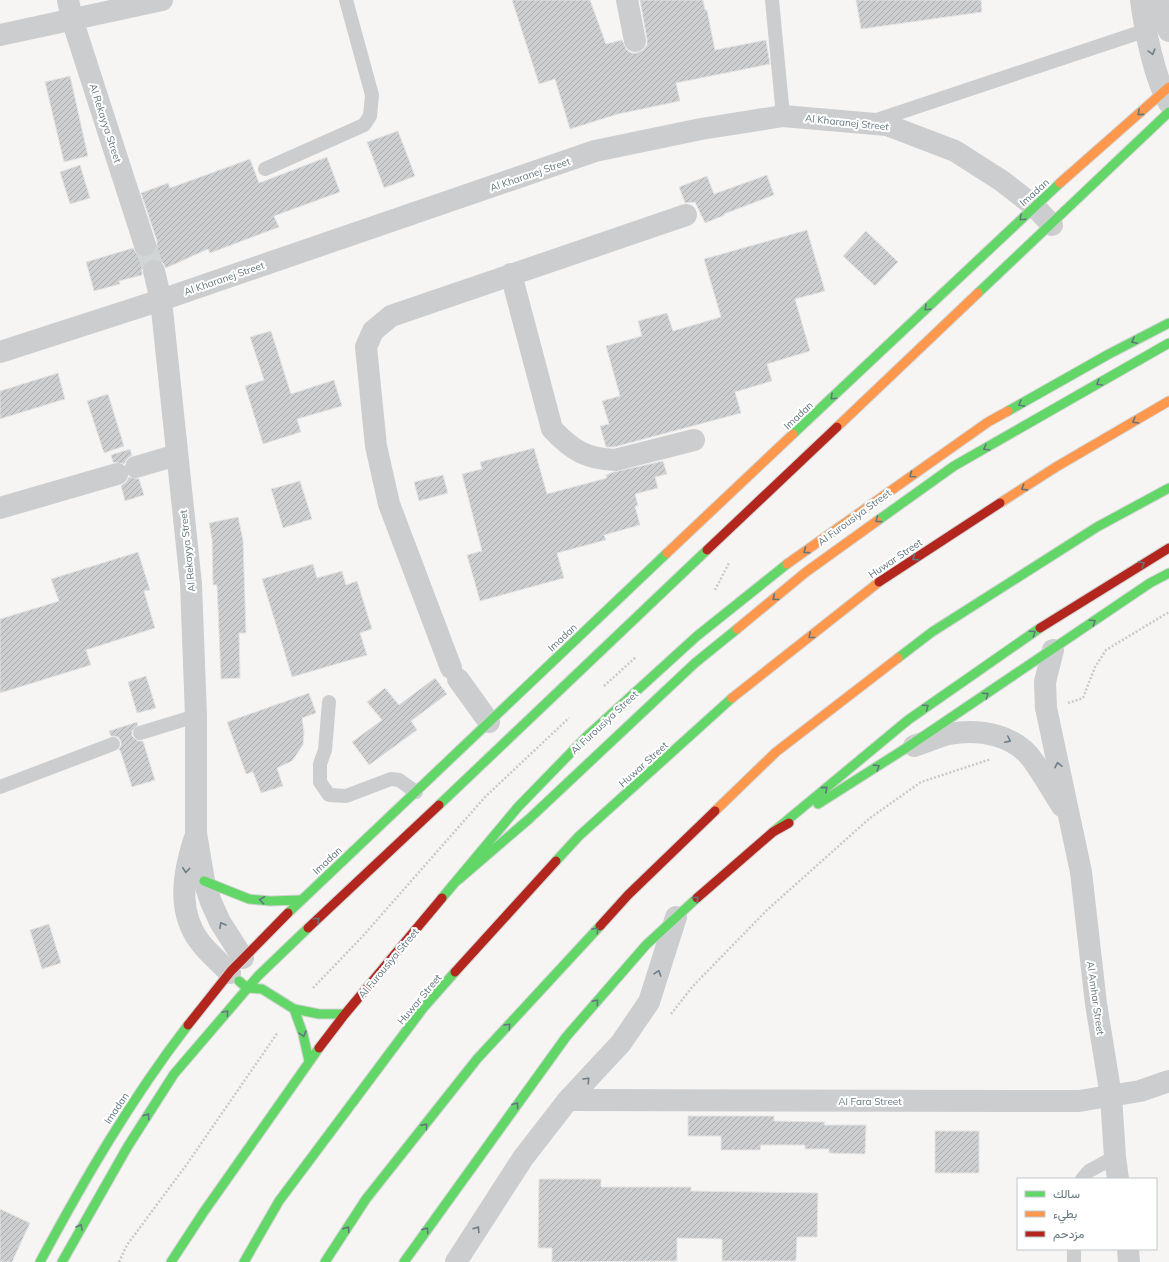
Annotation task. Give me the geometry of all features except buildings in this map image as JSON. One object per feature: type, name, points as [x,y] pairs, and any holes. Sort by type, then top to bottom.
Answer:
[{"type":"main road","name":"Imadan","points":[[40,1262],[111,1134],[160,1062],[246,968],[301,900],[1034,206],[1168,99]]},
{"type":"main road","name":"Imadan","points":[[246,968],[1052,225],[1168,99]]},
{"type":"main road","name":"Al Furousiya Street","points":[[171,1262],[202,1213],[308,1061],[345,1014],[518,807],[588,736],[697,636],[776,573],[988,422],[1109,354],[1169,323]]},
{"type":"main road","points":[[458,880],[529,818],[695,664],[806,572],[954,466],[1169,343]]},
{"type":"main road","name":"Huwar Street","points":[[244,1262],[280,1202],[424,1007],[579,836],[734,697],[887,575],[1056,467],[1169,401]]},
{"type":"main road","points":[[325,1262],[366,1199],[478,1059],[628,895],[776,752],[932,632],[1097,527],[1169,488]]},
{"type":"main road","points":[[404,1262],[566,1037],[646,945],[676,917],[773,832],[908,720],[1039,629],[1169,548]]},
{"type":"main road","points":[[773,832],[903,750],[1150,583],[1169,573]]},
{"type":"main road","points":[[204,881],[249,899],[270,901],[301,900]]},
{"type":"main road","name":"Imadan","points":[[62,1262],[128,1146],[174,1074],[247,988],[246,968]]},
{"type":"main road","name":"Al Rekayya Street","points":[[246,968],[247,988]]},
{"type":"main road","name":"Al Rekayya Street","points":[[246,968],[262,989]]},
{"type":"main road","points":[[247,988],[262,989],[294,1009],[319,1014],[345,1014]]},
{"type":"main road","points":[[294,1009],[303,1034],[308,1061]]},
{"type":"street","points":[[0,35],[70,10],[162,0]]},
{"type":"street","points":[[627,0],[635,41]]},
{"type":"street","points":[[1141,0],[1146,30],[1168,99]]},
{"type":"street","points":[[1157,0],[1169,31]]},
{"type":"street","name":"Al Rekayya Street","points":[[70,10],[145,245]]},
{"type":"street","name":"Al Kharanej Street","points":[[0,352],[161,300],[595,151],[701,129],[783,116],[887,125],[955,150],[1002,181],[1034,206],[1052,225]]},
{"type":"street","points":[[489,722],[454,674],[390,504],[376,446],[366,347],[373,331],[391,316],[686,215]]},
{"type":"street","name":"Al Rekayya Street","points":[[154,271],[161,300],[191,584],[196,716],[196,833],[204,881],[220,922],[246,968]]},
{"type":"street","points":[[511,274],[552,429],[563,441],[574,450],[605,459],[616,460],[694,440]]},
{"type":"street","points":[[0,508],[177,455]]},
{"type":"street","name":"Al Amhar Street","points":[[1053,650],[1045,682],[1046,708],[1081,872],[1096,1004],[1111,1096],[1118,1178]]},
{"type":"street","name":"Al Amhar Street","points":[[903,750],[948,734],[982,733],[1006,738],[1020,747],[1034,761],[1070,817]]},
{"type":"street","name":"Al Rekayya Street","points":[[196,833],[187,863],[184,888],[185,906],[193,931],[213,956],[246,968]]},
{"type":"street","points":[[456,1262],[523,1158],[568,1100],[621,1043],[649,1002],[676,917]]},
{"type":"street","name":"Al Fara Street","points":[[568,1100],[1079,1102],[1140,1091],[1169,1081]]},
{"type":"street","points":[[1128,1250],[1130,1262]]},
{"type":"lane","points":[[266,169],[364,125],[370,116],[372,95],[346,0]]},
{"type":"lane","points":[[772,0],[783,116]]},
{"type":"lane","points":[[869,123],[1146,30]]},
{"type":"lane","points":[[329,702],[326,750],[320,764],[320,782],[329,795],[346,796],[391,779],[399,780],[416,792]]},
{"type":"lane","points":[[140,733],[196,716]]},
{"type":"lane","points":[[0,787],[114,744]]},
{"type":"lane","points":[[1083,1178],[1090,1171],[1115,1157]]},
{"type":"lane","points":[[1074,1250],[1074,1262]]},
{"type":"path","points":[[1046,708],[1083,698],[1095,667],[1106,650],[1169,612]]},
{"type":"path","points":[[669,1016],[694,986],[767,910],[870,818],[921,782],[992,759],[1006,738]]},
{"type":"tunnel","points":[[145,245],[154,271]]},
{"type":"traffic: fast","points":[[978,293],[1169,112]]},
{"type":"traffic: fast","points":[[793,434],[1060,183]]},
{"type":"traffic: fast","points":[[1008,411],[1109,354],[1169,323]]},
{"type":"traffic: fast","points":[[877,521],[954,466],[1169,343]]},
{"type":"traffic: fast","points":[[898,658],[932,632],[1097,527],[1169,488]]},
{"type":"traffic: fast","points":[[439,805],[707,550]]},
{"type":"traffic: fast","points":[[288,913],[667,553]]},
{"type":"traffic: fast","points":[[442,898],[518,807],[587,736],[697,636],[787,564]]},
{"type":"traffic: fast","points":[[818,804],[903,750],[1150,583],[1169,573]]},
{"type":"traffic: fast","points":[[773,832],[908,720],[1040,628]]},
{"type":"traffic: fast","points":[[458,880],[529,819],[695,663],[737,629]]},
{"type":"traffic: fast","points":[[556,861],[579,836],[732,698]]},
{"type":"traffic: fast","points":[[204,881],[249,899],[270,901],[301,900]]},
{"type":"traffic: fast","points":[[404,1262],[566,1037],[646,945],[697,898]]},
{"type":"traffic: fast","points":[[325,1262],[366,1199],[477,1059],[600,926]]},
{"type":"traffic: fast","points":[[62,1262],[128,1146],[174,1074],[258,976],[308,928]]},
{"type":"traffic: fast","points":[[244,1262],[279,1201],[424,1007],[455,972]]},
{"type":"traffic: fast","points":[[239,981],[247,988],[262,989],[294,1009],[319,1014],[345,1014]]},
{"type":"traffic: fast","points":[[294,1009],[303,1034],[309,1061]]},
{"type":"traffic: fast","points":[[40,1262],[109,1140],[147,1082],[188,1025]]},
{"type":"traffic: fast","points":[[171,1262],[203,1213],[319,1048]]},
{"type":"traffic: slow","points":[[1060,183],[1169,87]]},
{"type":"traffic: slow","points":[[837,427],[978,293]]},
{"type":"traffic: slow","points":[[1000,503],[1056,467],[1169,401]]},
{"type":"traffic: slow","points":[[787,564],[988,422],[1008,411]]},
{"type":"traffic: slow","points":[[667,553],[793,434]]},
{"type":"traffic: slow","points":[[737,629],[806,572],[877,521]]},
{"type":"traffic: slow","points":[[732,698],[879,582]]},
{"type":"traffic: slow","points":[[715,811],[776,752],[898,658]]},
{"type":"traffic: jam","points":[[707,550],[837,427]]},
{"type":"traffic: jam","points":[[879,582],[1000,503]]},
{"type":"traffic: jam","points":[[1040,628],[1169,548]]},
{"type":"traffic: jam","points":[[308,928],[439,805]]},
{"type":"traffic: jam","points":[[600,926],[628,895],[715,811]]},
{"type":"traffic: jam","points":[[697,898],[773,832],[789,823]]},
{"type":"traffic: jam","points":[[455,972],[556,861]]},
{"type":"traffic: jam","points":[[319,1048],[345,1014],[442,898]]},
{"type":"traffic: jam","points":[[188,1025],[231,971],[288,913]]}]
